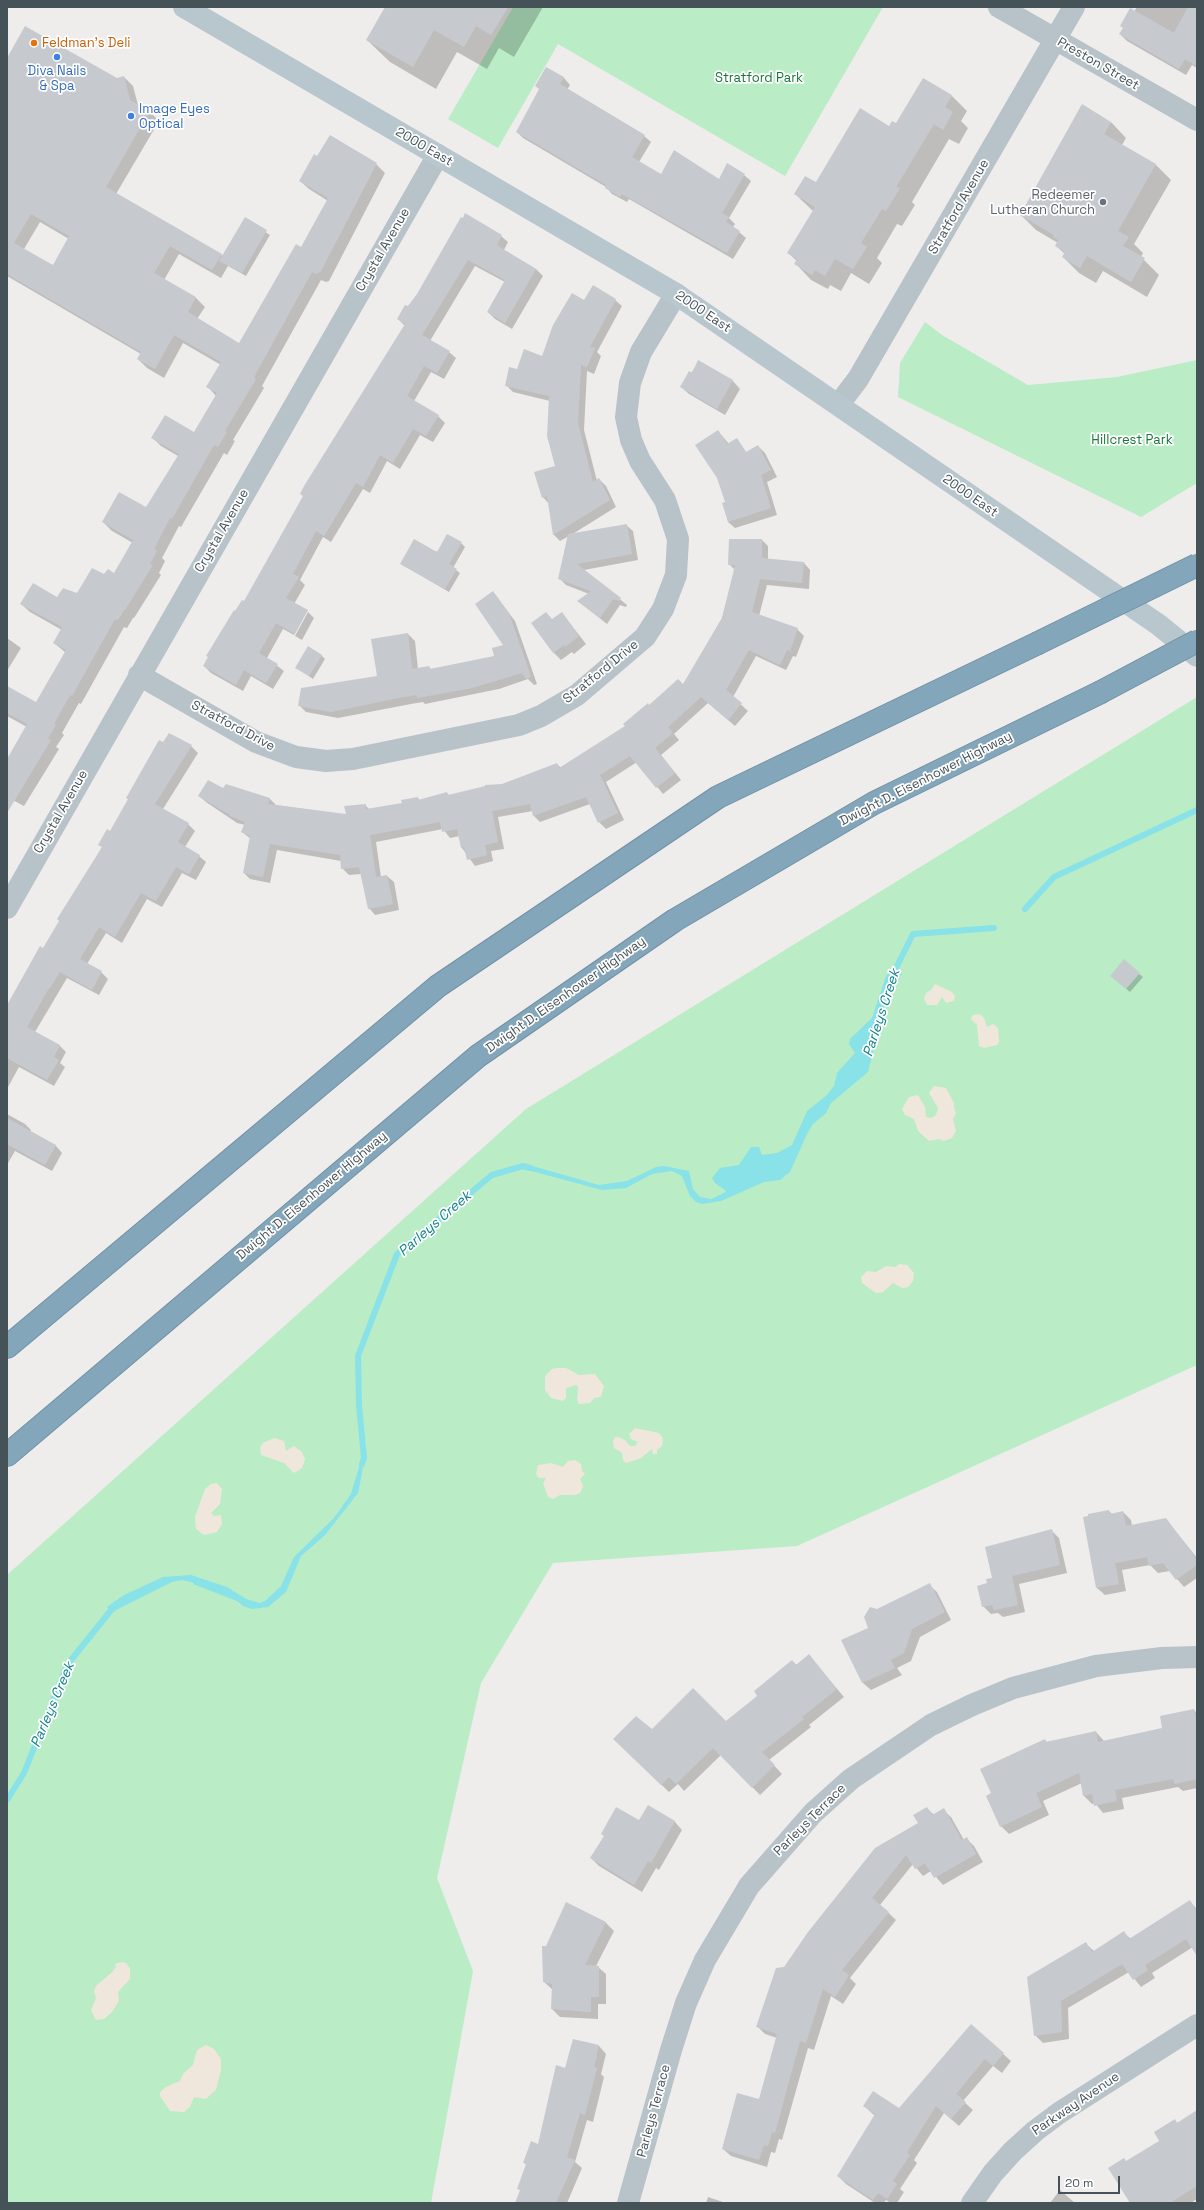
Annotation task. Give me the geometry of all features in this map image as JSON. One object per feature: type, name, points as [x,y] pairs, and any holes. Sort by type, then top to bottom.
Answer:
[{"type":"highway","points":[[7,1347],[438,986],[718,796],[1036,644],[1197,565]]},
{"type":"highway","name":"Dwight D. Eisenhower Highway","points":[[7,1455],[478,1056],[675,920],[881,800],[1099,693],[1197,641]]},
{"type":"street","name":"2000 East","points":[[184,7],[676,294],[839,404],[1062,560],[1159,625],[1197,656]]},
{"type":"street","name":"Preston Street","points":[[999,7],[1197,120]]},
{"type":"street","name":"Stratford Avenue","points":[[839,404],[858,379],[1074,7]]},
{"type":"street","name":"Crystal Avenue","points":[[7,908],[438,155]]},
{"type":"street","name":"Stratford Drive","points":[[140,675],[256,742],[296,757],[326,761],[353,759],[519,725],[541,716],[576,695],[645,637],[663,609],[676,575],[678,539],[665,500],[640,461],[631,440],[626,417],[630,383],[641,352],[676,294]]},
{"type":"street","name":"Parleys Terrace","points":[[628,2203],[671,2050],[686,2003],[705,1960],[748,1886],[813,1813],[850,1779],[931,1725],[972,1705],[1013,1688],[1096,1666],[1162,1658],[1197,1657]]},
{"type":"street","name":"Parkway Avenue","points":[[972,2203],[998,2168],[1035,2131],[1059,2113],[1197,2025]]},
{"type":"green space","name":"Stratford Park","points":[[513,7],[883,7],[785,176],[558,44],[498,148],[448,119]]},
{"type":"green space","name":"Hillcrest Park","points":[[925,322],[942,335],[1028,385],[1117,377],[1197,360],[1197,483],[1141,517],[898,397],[900,363]]},
{"type":"green space","points":[[1197,697],[1197,1365],[797,1546],[553,1563],[481,1683],[437,1878],[473,1971],[431,2203],[7,2203],[7,1575],[526,1109]]},
{"type":"sand","points":[[935,984],[952,992],[955,996],[954,1001],[946,1003],[942,997],[937,1005],[927,1005],[924,999],[926,993],[931,990]]},
{"type":"sand","points":[[980,1014],[984,1018],[987,1027],[993,1024],[998,1028],[999,1042],[997,1045],[984,1048],[979,1046],[977,1025],[971,1019],[973,1015]]},
{"type":"sand","points":[[934,1086],[946,1088],[954,1103],[956,1113],[953,1119],[956,1131],[952,1138],[944,1141],[939,1139],[929,1141],[918,1131],[914,1119],[905,1115],[902,1109],[909,1097],[918,1095],[925,1107],[926,1117],[931,1118],[936,1115],[938,1108],[929,1093]]},
{"type":"sand","points":[[899,1264],[907,1265],[914,1273],[913,1281],[908,1287],[902,1288],[893,1283],[883,1292],[876,1293],[862,1283],[861,1277],[867,1271],[876,1272],[886,1266],[895,1267]]},
{"type":"sand","points":[[566,1368],[579,1375],[595,1374],[604,1386],[601,1397],[594,1398],[590,1403],[579,1404],[577,1400],[578,1387],[576,1385],[566,1388],[566,1398],[563,1401],[551,1398],[545,1390],[545,1376],[552,1369]]},
{"type":"sand","points":[[635,1428],[659,1433],[663,1438],[662,1446],[657,1450],[657,1454],[653,1454],[652,1449],[641,1458],[626,1463],[623,1460],[622,1453],[614,1448],[613,1441],[615,1437],[618,1437],[625,1440],[630,1446],[635,1446],[638,1442],[631,1439],[629,1434]]},
{"type":"sand","points":[[274,1438],[284,1441],[286,1451],[294,1446],[302,1452],[305,1459],[302,1468],[294,1473],[284,1463],[261,1455],[260,1448],[263,1443]]},
{"type":"sand","points":[[575,1460],[581,1464],[582,1471],[585,1474],[580,1479],[583,1486],[580,1493],[575,1495],[560,1495],[553,1499],[548,1497],[543,1483],[546,1478],[539,1478],[536,1474],[538,1465],[551,1463],[563,1467],[568,1461]]},
{"type":"sand","points":[[217,1483],[222,1489],[220,1504],[211,1513],[214,1516],[221,1515],[222,1524],[217,1532],[204,1535],[196,1529],[195,1517],[205,1489],[211,1484]]},
{"type":"sand","points":[[122,1962],[126,1963],[130,1968],[130,1979],[118,1992],[119,2001],[112,2012],[104,2019],[96,2020],[91,2010],[96,1998],[94,1991],[96,1986],[112,1972],[116,1967],[115,1964]]},
{"type":"sand","points":[[206,2045],[214,2049],[221,2059],[221,2070],[216,2090],[206,2099],[194,2097],[190,2107],[184,2112],[170,2111],[160,2096],[160,2092],[166,2087],[180,2081],[183,2074],[193,2065],[197,2050]]},
{"type":"water","points":[[893,969],[898,970],[902,974],[887,995],[868,1072],[831,1103],[826,1113],[813,1124],[790,1172],[780,1180],[764,1182],[721,1201],[702,1204],[696,1202],[690,1196],[682,1176],[672,1171],[652,1174],[626,1188],[602,1190],[524,1169],[522,1163],[599,1185],[627,1181],[656,1167],[664,1166],[689,1171],[693,1189],[700,1197],[711,1199],[724,1193],[726,1191],[715,1183],[712,1178],[720,1168],[739,1165],[751,1147],[759,1147],[762,1155],[777,1153],[792,1145],[807,1111],[827,1095],[834,1086],[837,1073],[855,1053],[849,1044],[850,1039],[872,1018],[886,976]]},
{"type":"water","points":[[362,1457],[364,1458],[358,1493],[325,1535],[301,1556],[286,1592],[268,1607],[252,1609],[243,1606],[225,1590],[182,1580],[172,1582],[112,1612],[107,1607],[124,1595],[163,1577],[191,1575],[227,1587],[246,1599],[260,1603],[265,1601],[281,1586],[294,1557],[334,1518],[351,1494]]},
{"type":"building","points":[[385,7],[508,7],[491,35],[476,26],[464,47],[434,30],[413,67],[366,40]]},
{"type":"building","points":[[1188,7],[1197,7],[1197,66],[1185,59],[1179,69],[1119,34],[1123,28],[1120,26],[1130,8],[1174,33]]},
{"type":"building","points":[[25,26],[117,78],[124,76],[130,100],[150,111],[106,187],[222,254],[212,270],[170,246],[154,273],[196,297],[188,312],[239,343],[296,244],[301,247],[328,198],[299,181],[314,154],[317,156],[330,135],[377,163],[320,273],[318,272],[317,274],[312,272],[254,377],[256,379],[225,431],[227,432],[218,447],[214,445],[172,519],[170,518],[154,549],[157,551],[150,564],[153,565],[118,620],[115,619],[72,696],[70,695],[54,724],[56,725],[48,738],[51,740],[7,813],[7,759],[27,724],[7,713],[7,686],[36,702],[66,650],[53,643],[62,627],[20,604],[33,583],[57,597],[63,588],[77,593],[92,568],[104,574],[108,569],[114,573],[133,540],[102,522],[119,492],[146,507],[179,454],[151,438],[165,415],[194,432],[217,393],[206,387],[221,362],[174,335],[155,369],[137,359],[141,352],[7,274],[7,58]],"holes":[[[31,214],[69,236],[53,265],[14,243]]]},
{"type":"building","points":[[546,67],[564,77],[560,84],[645,135],[632,157],[661,174],[674,150],[719,179],[727,163],[745,174],[722,213],[729,217],[726,222],[740,231],[727,253],[622,194],[620,197],[605,188],[606,185],[516,132],[539,89],[535,86]]},
{"type":"building","points":[[923,78],[952,95],[945,107],[953,112],[943,130],[934,124],[896,187],[900,188],[886,211],[882,209],[861,243],[867,247],[853,269],[835,259],[825,276],[815,270],[812,275],[794,264],[797,259],[787,253],[815,207],[794,194],[805,176],[816,182],[860,108],[889,126],[892,121],[896,123]]},
{"type":"building","points":[[1082,104],[1111,122],[1104,134],[1156,164],[1118,231],[1129,237],[1123,246],[1145,258],[1131,282],[1087,256],[1080,268],[1062,257],[1065,252],[1055,246],[1058,240],[1053,237],[1054,235],[1020,215]]},
{"type":"building","points":[[465,213],[502,235],[497,245],[498,246],[536,269],[505,323],[487,312],[505,280],[468,260],[422,335],[450,351],[437,373],[424,366],[407,396],[439,415],[426,436],[413,429],[393,463],[380,455],[363,487],[356,483],[324,536],[316,531],[293,574],[299,577],[286,598],[308,610],[295,634],[276,623],[259,653],[278,664],[266,683],[244,670],[236,685],[203,666],[208,657],[206,656],[234,610],[235,611],[242,600],[244,601],[303,496],[300,494],[304,486],[405,324],[397,319],[405,305],[408,306],[417,294],[461,217],[463,218]]},
{"type":"building","points":[[245,217],[267,230],[242,273],[219,261]]},
{"type":"building","points":[[593,285],[616,299],[590,347],[595,348],[587,367],[581,365],[578,423],[593,482],[599,478],[610,500],[553,535],[547,496],[542,498],[534,472],[555,466],[547,436],[549,396],[505,386],[509,367],[517,369],[524,349],[542,356],[553,325],[572,293],[584,300]]},
{"type":"building","points":[[698,360],[733,380],[717,409],[680,387],[689,371],[692,373]]},
{"type":"building","points":[[718,430],[727,444],[737,438],[746,452],[758,445],[771,470],[761,475],[771,508],[728,522],[722,503],[725,502],[717,478],[695,445]]},
{"type":"building","points":[[627,524],[632,554],[577,564],[621,598],[619,601],[613,599],[600,618],[577,601],[591,591],[558,579],[568,534]]},
{"type":"building","points":[[447,534],[462,542],[449,564],[457,569],[445,589],[400,564],[414,539],[437,552]]},
{"type":"building","points":[[729,539],[762,539],[762,558],[804,562],[802,583],[760,579],[752,612],[798,628],[790,651],[787,650],[780,665],[749,650],[726,690],[742,703],[728,720],[701,697],[668,727],[673,733],[655,748],[675,773],[656,788],[630,756],[600,775],[618,813],[598,823],[586,797],[533,816],[530,804],[492,811],[498,842],[485,845],[487,855],[467,860],[464,847],[461,848],[457,829],[442,832],[440,822],[370,835],[376,877],[387,875],[393,904],[368,909],[359,867],[341,869],[340,855],[270,844],[263,877],[243,873],[250,836],[241,832],[245,822],[230,816],[198,796],[208,780],[223,788],[226,784],[270,798],[268,804],[346,814],[344,806],[366,804],[366,809],[402,803],[401,800],[418,797],[418,800],[447,792],[448,795],[485,785],[502,784],[557,763],[559,768],[625,726],[623,724],[648,703],[649,705],[678,679],[683,684],[722,618],[735,565],[728,565]]},
{"type":"building","points":[[493,591],[509,613],[531,677],[526,679],[522,673],[472,688],[417,698],[417,695],[403,697],[331,712],[298,706],[301,688],[377,676],[371,639],[408,633],[412,669],[429,666],[430,669],[494,656],[492,648],[503,645],[475,604]]},
{"type":"building","points":[[546,612],[552,619],[562,612],[579,636],[565,647],[564,645],[553,653],[531,623]]},
{"type":"building","points":[[308,646],[322,655],[309,676],[295,668]]},
{"type":"building","points":[[169,733],[192,745],[155,804],[189,823],[178,842],[200,855],[189,874],[176,867],[156,901],[141,893],[115,937],[99,927],[80,959],[102,971],[92,990],[60,972],[49,988],[27,1027],[60,1045],[54,1057],[59,1060],[47,1080],[7,1058],[7,1005],[40,946],[43,948],[59,921],[57,919],[102,847],[98,845],[107,829],[110,831],[128,799],[126,798],[159,740],[163,742]]},
{"type":"building","points":[[1124,959],[1140,973],[1126,989],[1110,976]]},
{"type":"building","points":[[7,1118],[56,1145],[45,1165],[7,1144]]},
{"type":"building","points":[[1109,1510],[1110,1514],[1123,1511],[1126,1526],[1166,1518],[1197,1560],[1197,1565],[1176,1580],[1163,1563],[1149,1566],[1147,1557],[1115,1563],[1119,1584],[1096,1588],[1083,1517],[1088,1516],[1088,1514]]},
{"type":"building","points":[[1052,1529],[1060,1565],[1012,1576],[1018,1605],[994,1610],[992,1605],[982,1607],[977,1586],[987,1583],[986,1579],[992,1578],[985,1547]]},
{"type":"building","points":[[930,1583],[945,1612],[912,1629],[904,1653],[891,1660],[895,1668],[862,1683],[841,1640],[868,1628],[864,1617],[870,1607],[877,1609]]},
{"type":"building","points":[[809,1654],[837,1689],[802,1717],[804,1719],[762,1752],[775,1765],[752,1788],[713,1748],[676,1784],[669,1777],[661,1785],[613,1739],[636,1716],[652,1729],[693,1688],[726,1721],[757,1696],[754,1691],[792,1660],[796,1665]]},
{"type":"building","points":[[1194,1709],[1197,1722],[1197,1779],[1175,1784],[1173,1779],[1115,1790],[1117,1801],[1094,1806],[1092,1794],[1083,1796],[1079,1773],[1036,1793],[1042,1807],[1000,1827],[986,1796],[991,1793],[980,1769],[1045,1739],[1046,1742],[1096,1731],[1098,1742],[1162,1728],[1160,1716]]},
{"type":"building","points":[[648,1805],[675,1821],[651,1863],[648,1861],[634,1885],[590,1858],[604,1836],[601,1834],[616,1807],[639,1820]]},
{"type":"building","points":[[927,1807],[932,1815],[944,1808],[962,1840],[967,1837],[976,1854],[934,1878],[925,1863],[915,1869],[906,1855],[872,1898],[889,1912],[842,1970],[849,1975],[835,1997],[823,1989],[806,2043],[800,2041],[775,2133],[772,2132],[768,2146],[764,2145],[759,2160],[722,2149],[737,2093],[759,2099],[777,2034],[756,2027],[776,1968],[784,1967],[808,1932],[875,1848],[918,1823],[913,1815]]},
{"type":"building","points":[[1190,1900],[1197,1911],[1197,1956],[1186,1939],[1145,1965],[1148,1970],[1133,1980],[1122,1964],[1061,2001],[1062,2032],[1034,2036],[1027,1977],[1086,1942],[1092,1952],[1124,1931],[1129,1939]]},
{"type":"building","points":[[566,1902],[606,1922],[585,1965],[599,1966],[599,1997],[591,1997],[591,2012],[551,2009],[552,1984],[543,1982],[542,1946],[546,1946]]},
{"type":"building","points":[[971,2024],[1004,2053],[993,2066],[985,2059],[956,2094],[966,2102],[951,2119],[936,2106],[907,2152],[910,2155],[893,2181],[897,2184],[887,2199],[878,2193],[873,2200],[837,2176],[875,2114],[863,2106],[873,2091],[899,2108]]},
{"type":"building","points":[[573,2039],[599,2045],[594,2067],[597,2068],[585,2115],[580,2113],[567,2157],[575,2160],[556,2203],[515,2203],[520,2190],[517,2189],[526,2164],[523,2163],[531,2141],[538,2144],[556,2065],[565,2068]]},
{"type":"building","points":[[1197,2110],[1197,2186],[1170,2203],[1130,2203],[1108,2168],[1124,2158],[1126,2161],[1159,2141],[1154,2132],[1175,2119],[1177,2123]]},
{"type":"waterway","name":"Parleys Creek","points":[[1025,909],[1054,877],[1197,810]]},
{"type":"waterway","name":"Parleys Creek","points":[[892,976],[913,934],[994,928]]},
{"type":"waterway","name":"Parleys Creek","points":[[362,1464],[364,1458],[359,1405],[358,1356],[397,1254],[492,1175],[523,1166],[530,1168]]},
{"type":"waterway","name":"Parleys Creek","points":[[196,1582],[240,1599]]},
{"type":"waterway","name":"Parleys Creek","points":[[7,1800],[24,1773],[67,1665],[116,1604]]},
{"type":"place","name":"Feldman's Deli","points":[[34,43]]},
{"type":"place","name":"Diva Nails & Spa","points":[[57,57]]},
{"type":"place","name":"Image Eyes Optical","points":[[131,116]]},
{"type":"place","name":"Redeemer Lutheran Church","points":[[1103,202]]}]
